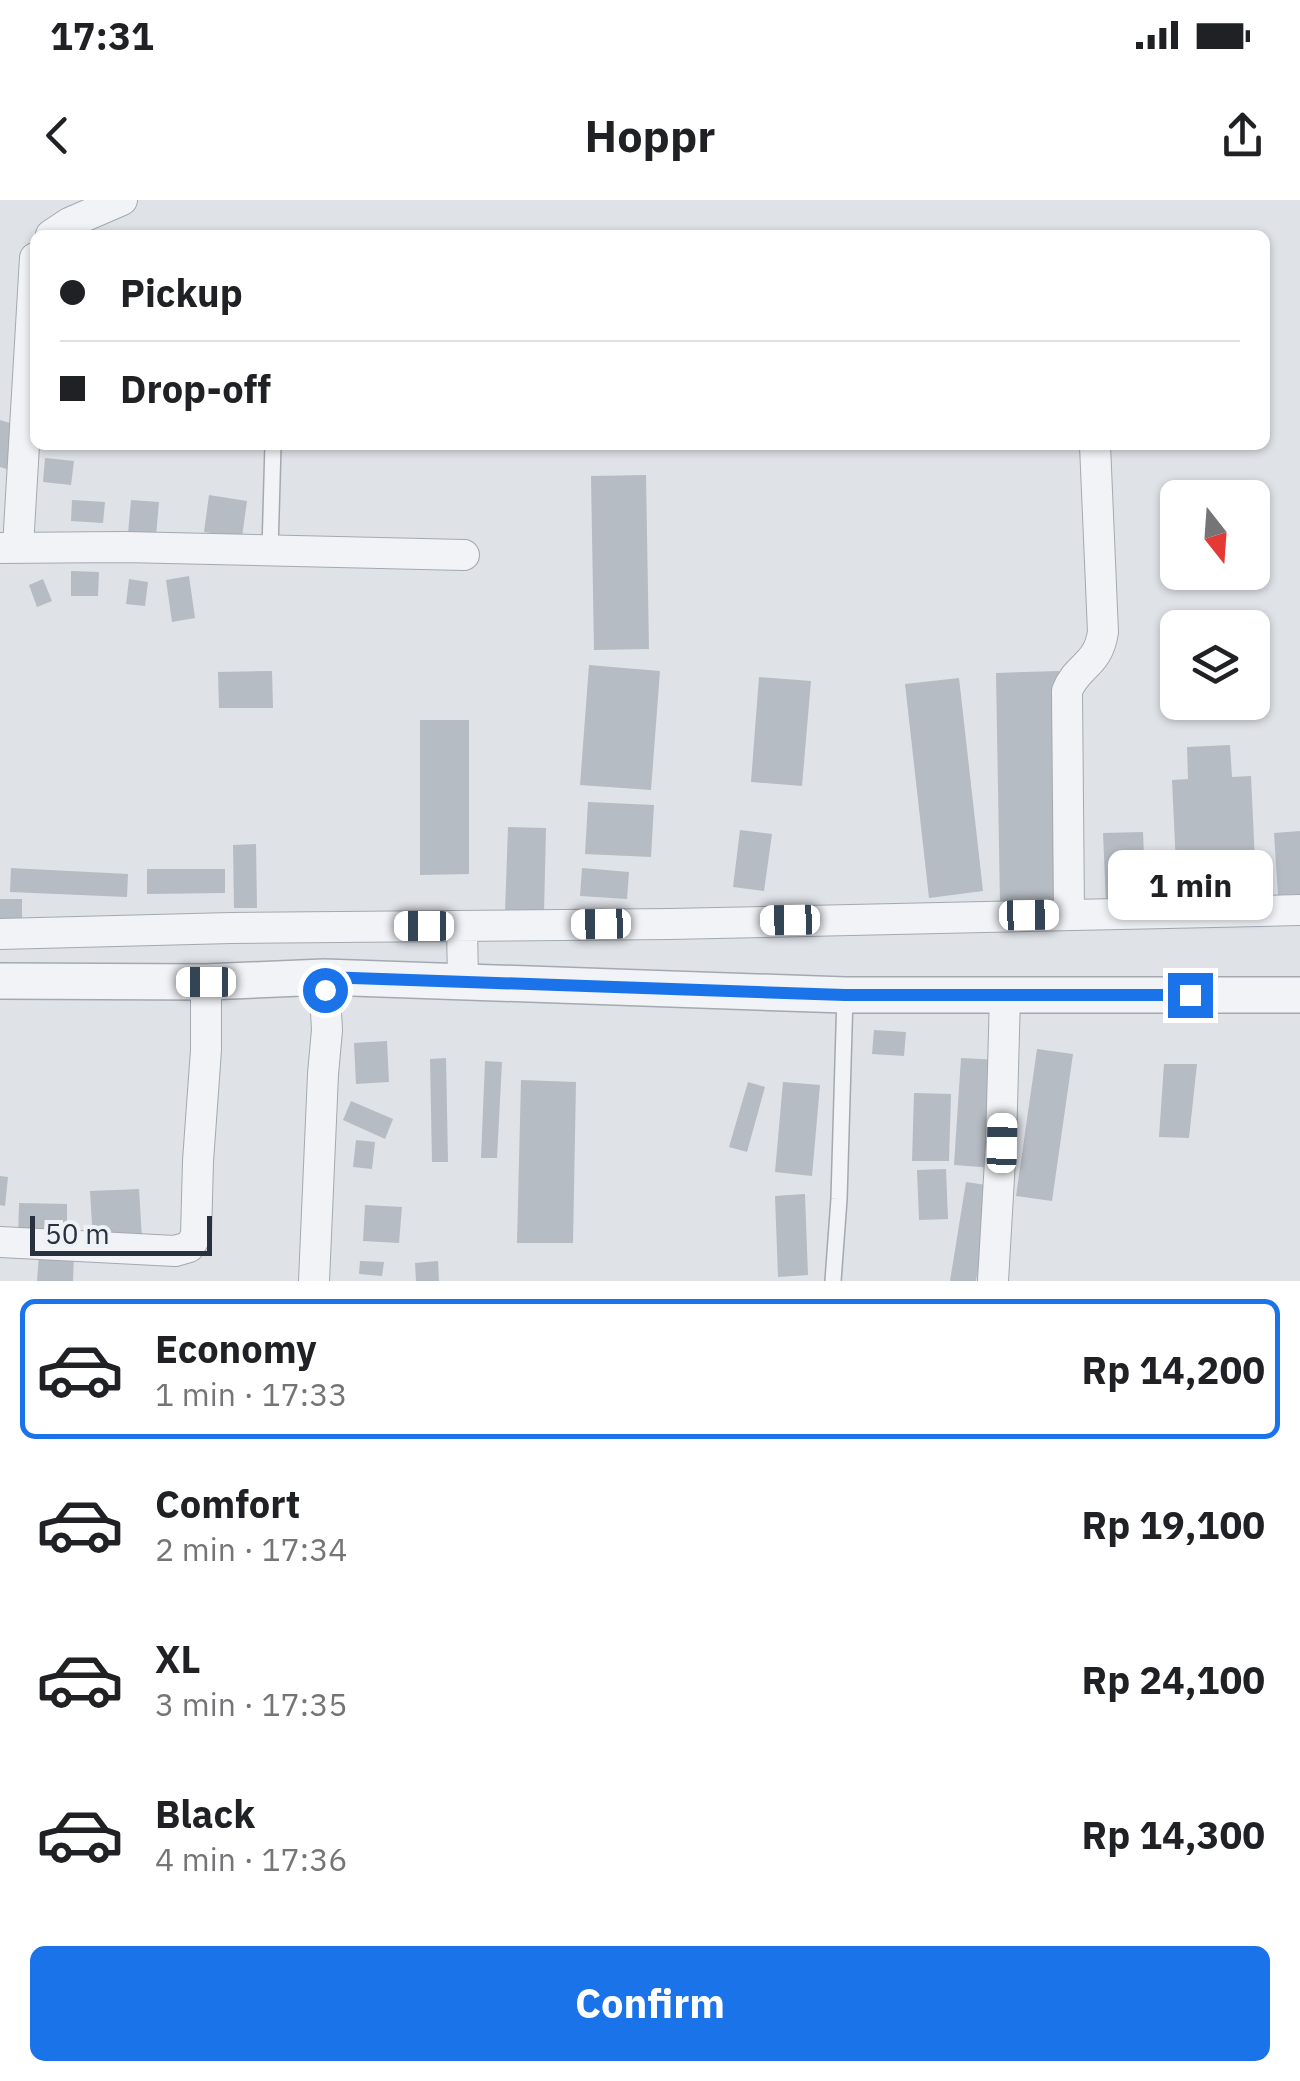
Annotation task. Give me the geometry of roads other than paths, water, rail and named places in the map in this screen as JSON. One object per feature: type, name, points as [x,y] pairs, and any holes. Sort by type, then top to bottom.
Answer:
[{"type":"street","points":[[58,230],[122,200]]},
{"type":"street","points":[[30,346],[9,548],[464,554]]},
{"type":"street","points":[[1069,914],[1067,691],[1100,648],[1102,632],[1095,450]]},
{"type":"street","points":[[0,934],[1300,910]]},
{"type":"street","points":[[462,926],[463,982]]},
{"type":"street","points":[[151,930],[152,982]]},
{"type":"street","points":[[0,981],[152,982],[206,990],[324,983],[463,982],[845,995],[1300,995]]},
{"type":"street","points":[[314,1281],[328,1030],[324,983]]},
{"type":"street","points":[[0,1242],[176,1251],[188,1247],[196,1236],[206,990]]},
{"type":"street","points":[[993,1281],[1002,1143],[1005,995]]},
{"type":"lane","points":[[270,550],[273,450]]},
{"type":"lane","points":[[833,1281],[845,995]]}]
